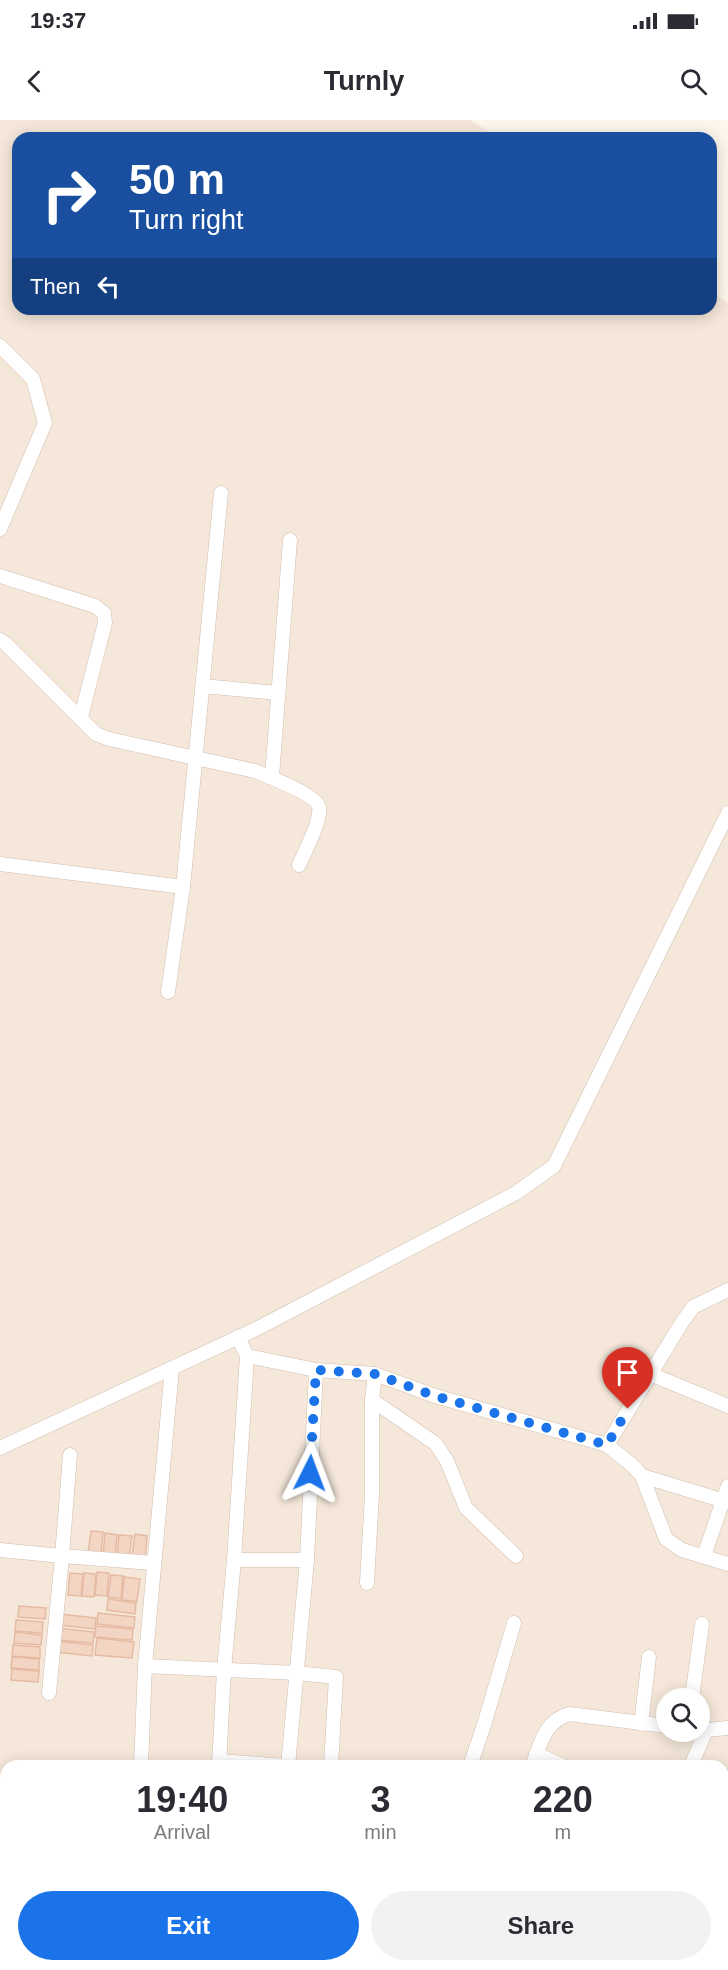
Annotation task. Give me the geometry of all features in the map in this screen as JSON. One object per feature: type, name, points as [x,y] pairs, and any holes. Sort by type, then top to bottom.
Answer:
[{"type":"street","points":[[0,346],[33,379],[45,423],[0,529]]},
{"type":"street","points":[[168,992],[183,887],[221,493]]},
{"type":"street","points":[[272,777],[290,540]]},
{"type":"street","points":[[0,576],[95,606],[104,613],[105,623],[81,717]]},
{"type":"street","points":[[0,640],[96,734],[109,739],[255,771],[272,777],[314,799],[320,807],[319,817],[299,865]]},
{"type":"street","points":[[202,686],[277,693]]},
{"type":"street","points":[[0,1448],[238,1337],[516,1193],[554,1166],[728,813]]},
{"type":"street","points":[[0,864],[183,887]]},
{"type":"street","points":[[607,1445],[693,1307],[728,1290]]},
{"type":"street","points":[[219,1760],[247,1356],[238,1337]]},
{"type":"street","points":[[247,1356],[316,1370],[375,1374],[435,1396],[607,1445],[642,1476],[666,1539],[682,1551],[728,1564]]},
{"type":"street","points":[[141,1760],[145,1666],[153,1563],[172,1368]]},
{"type":"street","points":[[288,1760],[307,1560],[316,1370]]},
{"type":"street","points":[[367,1583],[372,1494],[372,1400],[375,1374]]},
{"type":"street","points":[[650,1374],[728,1406]]},
{"type":"street","points":[[372,1400],[436,1444],[447,1461],[466,1508],[516,1556]]},
{"type":"street","points":[[49,1693],[70,1455]]},
{"type":"street","points":[[642,1476],[726,1501]]},
{"type":"street","points":[[704,1556],[726,1501],[728,1486]]},
{"type":"street","points":[[0,1550],[153,1563]]},
{"type":"street","points":[[234,1560],[307,1560]]},
{"type":"street","points":[[472,1760],[514,1623]]},
{"type":"street","points":[[693,1688],[702,1624]]},
{"type":"street","points":[[641,1724],[649,1657]]},
{"type":"street","points":[[145,1666],[336,1677],[331,1760]]},
{"type":"street","points":[[534,1760],[550,1724],[558,1717],[569,1714],[600,1716],[656,1725]]},
{"type":"street","points":[[710,1729],[728,1728]]},
{"type":"street","points":[[693,1760],[698,1742]]},
{"type":"shaded area","points":[[0,120],[471,120],[488,132],[12,132],[12,315],[717,315],[717,295],[728,303],[728,1760],[0,1760]]},
{"type":"building","points":[[91,1531],[103,1532],[101,1555],[88,1553]]},
{"type":"building","points":[[105,1533],[117,1535],[115,1557],[103,1556]]},
{"type":"building","points":[[135,1534],[147,1536],[145,1558],[132,1557]]},
{"type":"building","points":[[119,1535],[132,1536],[129,1558],[117,1557]]},
{"type":"building","points":[[97,1572],[109,1573],[107,1596],[95,1595]]},
{"type":"building","points":[[70,1573],[83,1574],[81,1596],[68,1595]]},
{"type":"building","points":[[84,1573],[96,1574],[94,1597],[82,1596]]},
{"type":"building","points":[[111,1575],[123,1576],[121,1599],[108,1597]]},
{"type":"building","points":[[124,1577],[140,1579],[137,1601],[122,1600]]},
{"type":"building","points":[[108,1599],[136,1603],[135,1614],[107,1610]]},
{"type":"building","points":[[19,1606],[46,1608],[45,1619],[18,1617]]},
{"type":"building","points":[[98,1613],[135,1617],[134,1628],[97,1624]]},
{"type":"building","points":[[59,1614],[96,1618],[95,1629],[58,1625]]},
{"type":"building","points":[[16,1620],[43,1622],[42,1633],[15,1631]]},
{"type":"building","points":[[96,1626],[133,1629],[132,1640],[95,1637]]},
{"type":"building","points":[[57,1628],[94,1632],[93,1643],[56,1640]]},
{"type":"building","points":[[15,1632],[42,1635],[41,1645],[14,1643]]},
{"type":"building","points":[[97,1638],[134,1642],[132,1658],[95,1655]]},
{"type":"building","points":[[56,1641],[93,1645],[92,1656],[55,1652]]},
{"type":"building","points":[[13,1645],[40,1647],[40,1658],[12,1656]]},
{"type":"building","points":[[12,1657],[39,1659],[39,1670],[11,1668]]},
{"type":"building","points":[[12,1669],[39,1671],[38,1682],[11,1680]]},
{"type":"route","points":[[310,1473],[316,1370],[375,1374],[435,1396],[607,1445],[628,1409]]}]
